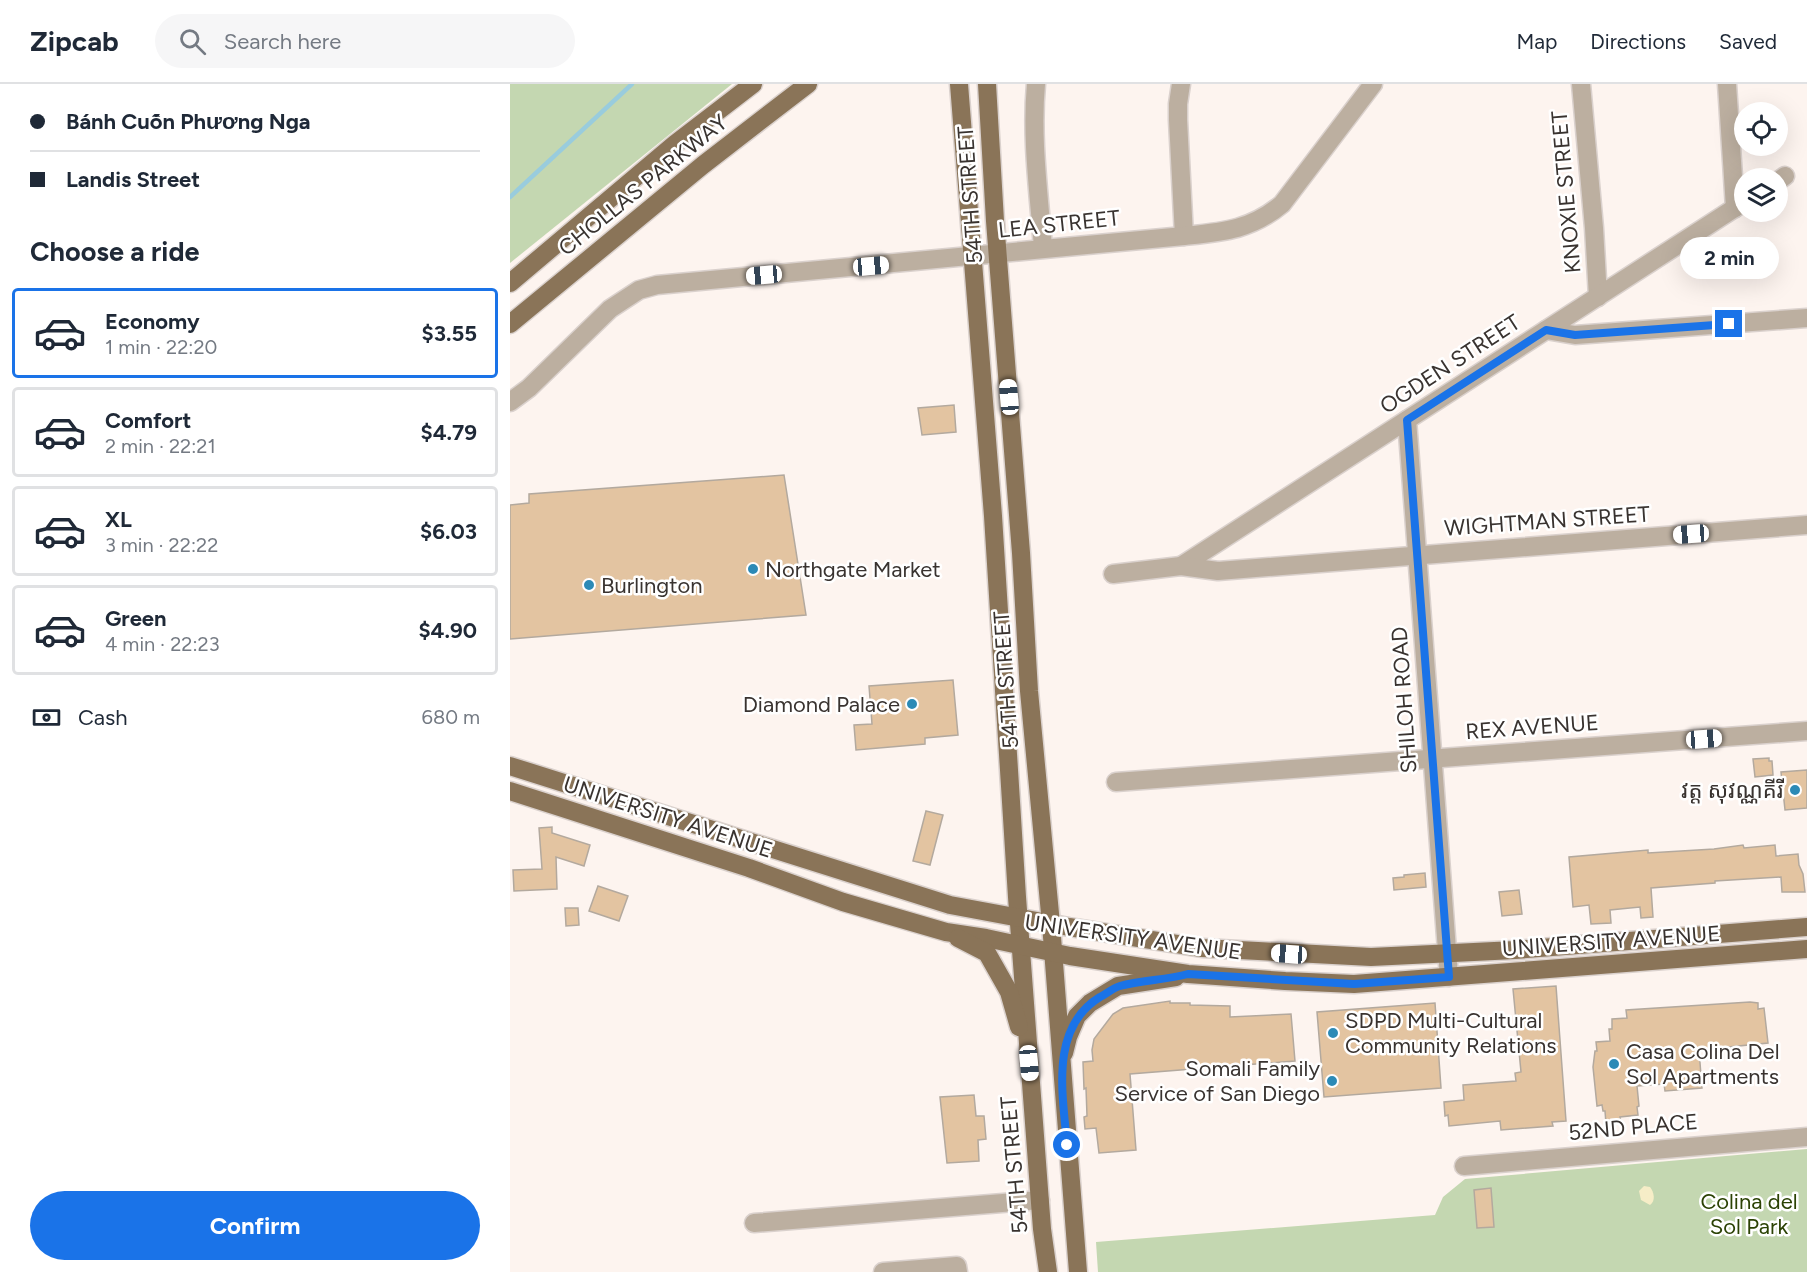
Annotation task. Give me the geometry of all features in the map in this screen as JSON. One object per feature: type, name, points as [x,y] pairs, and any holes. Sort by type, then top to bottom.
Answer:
[{"type":"main road","name":"CHOLLAS PARKWAY","points":[[510,283],[675,144],[753,84]]},
{"type":"main road","name":"CHOLLAS PARKWAY","points":[[510,324],[703,165],[808,84]]},
{"type":"main road","name":"54TH STREET","points":[[959,84],[999,609],[1018,917],[1040,1200],[1048,1272]]},
{"type":"main road","name":"54TH STREET","points":[[987,84],[1027,656],[1051,924],[1078,1272]]},
{"type":"main road","points":[[999,609],[1012,618],[1027,656]]},
{"type":"main road","name":"UNIVERSITY AVENUE","points":[[510,766],[946,904],[1051,924],[1202,948],[1371,957],[1807,927]]},
{"type":"main road","name":"UNIVERSITY AVENUE","points":[[510,790],[749,868],[843,902],[946,932],[1188,974],[1354,984],[1807,949]]},
{"type":"main road","points":[[946,932],[987,953],[1009,992],[1029,1063]]},
{"type":"main road","points":[[1061,1064],[1068,1037],[1077,1016],[1090,1003],[1119,986],[1170,979],[1188,974]]},
{"type":"street","points":[[1036,84],[1035,147],[1043,248]]},
{"type":"street","points":[[1181,84],[1178,120],[1184,236]]},
{"type":"street","name":"LEA STREET","points":[[510,402],[528,388],[610,309],[639,290],[657,285],[1231,231],[1273,212],[1282,204],[1373,84]]},
{"type":"street","name":"KNOXIE STREET","points":[[1581,84],[1598,297]]},
{"type":"street","points":[[1727,84],[1736,168]]},
{"type":"street","name":"OGDEN STREET","points":[[1181,566],[1734,209]]},
{"type":"street","points":[[1546,330],[1575,335],[1807,318]]},
{"type":"street","name":"SHILOH ROAD","points":[[1407,420],[1449,977]]},
{"type":"street","name":"WIGHTMAN STREET","points":[[1113,574],[1181,566],[1218,571],[1807,525]]},
{"type":"street","name":"REX AVENUE","points":[[1116,782],[1807,731]]},
{"type":"street","name":"52ND PLACE","points":[[1464,1166],[1807,1137]]},
{"type":"street","points":[[754,1223],[1040,1200]]},
{"type":"street","points":[[883,1272],[958,1269]]},
{"type":"green space","points":[[510,84],[732,84],[510,263]]},
{"type":"green space","name":"Colina del Sol Park","points":[[1807,1149],[1807,1272],[1098,1272],[1096,1242],[1435,1215],[1443,1197],[1465,1179]]},
{"type":"sand","points":[[1644,1186],[1650,1187],[1653,1194],[1654,1199],[1650,1205],[1641,1200],[1639,1191]]},
{"type":"building","points":[[954,405],[956,432],[922,435],[918,408]]},
{"type":"building","points":[[784,475],[806,615],[510,639],[510,505],[529,503],[529,494]]},
{"type":"building","name":"Diamond Palace","points":[[953,680],[958,735],[925,738],[925,744],[856,750],[854,725],[872,724],[869,686]]},
{"type":"building","points":[[1769,758],[1769,761],[1772,761],[1773,775],[1755,777],[1753,759]]},
{"type":"building","name":"វត្ត សុវណ្ណគីរី","points":[[1807,770],[1807,808],[1785,810],[1781,772]]},
{"type":"building","points":[[926,811],[943,815],[930,865],[913,861]]},
{"type":"building","points":[[552,827],[552,833],[590,845],[584,866],[556,857],[557,889],[514,891],[513,870],[542,869],[539,828]]},
{"type":"building","points":[[1743,845],[1744,848],[1775,845],[1776,856],[1798,854],[1805,892],[1782,892],[1781,877],[1651,888],[1653,917],[1641,918],[1640,907],[1610,910],[1611,923],[1591,924],[1589,905],[1573,907],[1569,857],[1648,850],[1648,853],[1714,849]]},
{"type":"building","points":[[1425,873],[1426,887],[1394,890],[1393,878]]},
{"type":"building","points":[[598,886],[628,896],[619,921],[589,911]]},
{"type":"building","points":[[1519,890],[1522,914],[1502,916],[1499,892]]},
{"type":"building","points":[[565,908],[578,908],[579,925],[566,926]]},
{"type":"building","points":[[1556,986],[1566,1121],[1552,1122],[1553,1126],[1501,1130],[1500,1121],[1449,1126],[1448,1115],[1445,1116],[1444,1102],[1464,1100],[1463,1085],[1516,1081],[1515,1073],[1521,1072],[1513,989]]},
{"type":"building","points":[[1170,1001],[1170,1003],[1190,1003],[1190,1005],[1230,1006],[1230,1017],[1291,1014],[1295,1061],[1130,1074],[1136,1150],[1099,1153],[1096,1128],[1085,1129],[1084,1117],[1087,1116],[1083,1062],[1093,1061],[1094,1039],[1113,1014],[1123,1008]]},
{"type":"building","points":[[1435,1003],[1441,1088],[1324,1097],[1317,1012]]},
{"type":"building","name":"Casa Colina Del Sol Apartments","points":[[1758,1003],[1758,1009],[1764,1008],[1768,1043],[1699,1050],[1702,1088],[1665,1091],[1664,1084],[1637,1086],[1638,1115],[1620,1117],[1621,1122],[1606,1124],[1602,1105],[1597,1106],[1593,1067],[1595,1051],[1597,1051],[1596,1042],[1610,1041],[1609,1029],[1612,1029],[1612,1019],[1627,1018],[1626,1010]]},
{"type":"building","points":[[974,1095],[976,1116],[984,1116],[986,1139],[978,1140],[979,1161],[947,1163],[940,1097]]},
{"type":"building","points":[[1491,1188],[1494,1227],[1477,1228],[1474,1190]]},
{"type":"waterway","points":[[510,197],[632,84]]},
{"type":"place","name":"Northgate Market","points":[[753,569]]},
{"type":"place","name":"Burlington","points":[[589,585]]},
{"type":"place","name":"Diamond Palace","points":[[912,704]]},
{"type":"place","name":"វត្ត សុវណ្ណគីរី","points":[[1795,790]]},
{"type":"place","name":"SDPD Multi-Cultural Community Relations","points":[[1333,1033]]},
{"type":"place","name":"Casa Colina Del Sol Apartments","points":[[1614,1064]]},
{"type":"place","name":"Somali Family Service of San Diego","points":[[1332,1081]]},
{"type":"route","points":[[1067,1145],[1061,1064],[1068,1037],[1077,1016],[1090,1003],[1119,986],[1170,979],[1188,974],[1354,984],[1449,977],[1407,420],[1546,330],[1575,335],[1729,324]]}]
